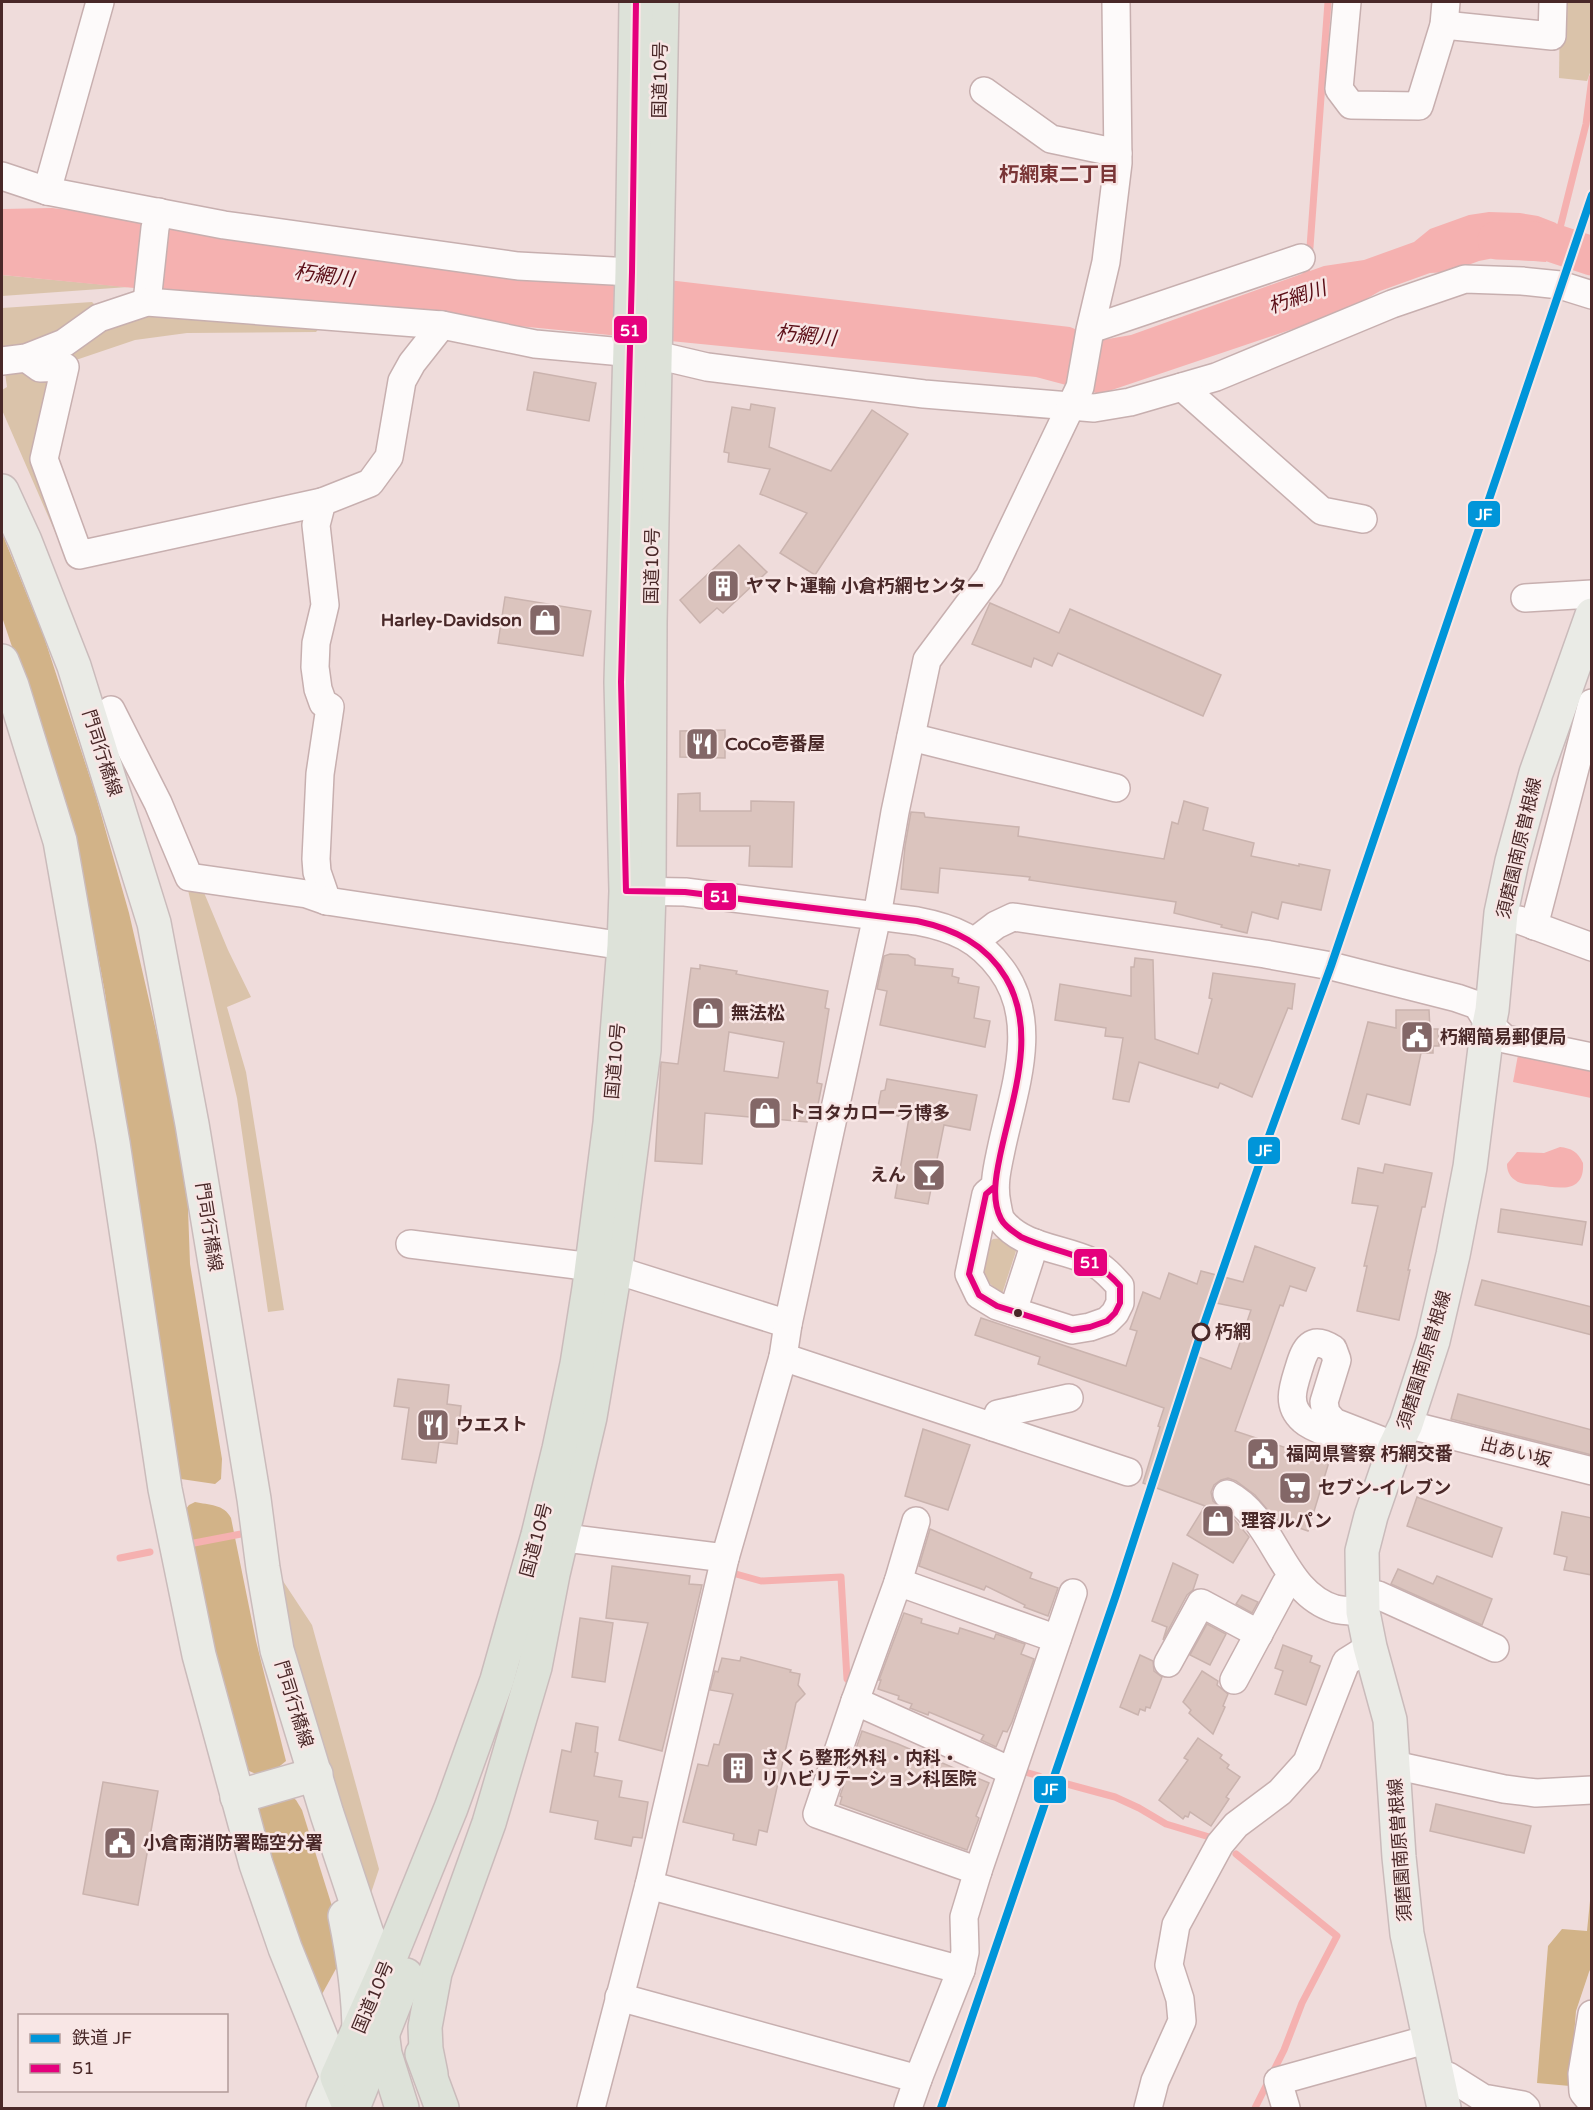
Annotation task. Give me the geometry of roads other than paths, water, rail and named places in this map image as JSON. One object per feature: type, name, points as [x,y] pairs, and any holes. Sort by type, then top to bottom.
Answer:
[{"type":"highway","name":"国道10号","points":[[636,2],[644,272]]},
{"type":"highway","name":"国道10号","points":[[430,2074],[425,2027],[435,1973],[493,1812],[535,1667],[553,1574],[551,1536],[577,1364],[604,1268],[644,1050],[637,891],[621,682],[662,2]]},
{"type":"highway","name":"国道10号","points":[[604,1268],[610,1123],[624,946],[637,891]]},
{"type":"highway","name":"国道10号","points":[[373,2033],[383,1936],[451,1808],[496,1680],[551,1536]]},
{"type":"highway","points":[[402,2109],[373,2033],[410,1963],[462,1840],[553,1574]]},
{"type":"highway","points":[[373,2033],[430,2074]]},
{"type":"highway","points":[[373,2033],[430,2074],[442,2109]]},
{"type":"main road","name":"門司行橋線","points":[[2,491],[25,541],[74,666],[154,923],[192,1124],[277,1650],[308,1776],[383,1936]]},
{"type":"main road","name":"須磨園南原曽根線","points":[[1444,2109],[1407,1934],[1399,1857],[1390,1720],[1370,1647],[1363,1602],[1362,1551],[1394,1440],[1433,1341],[1454,1255],[1470,1167],[1492,1010],[1501,913],[1512,861],[1536,773],[1592,615]]},
{"type":"main road","points":[[2,660],[60,841],[113,1143],[165,1489],[199,1654],[237,1797],[256,1864],[285,1948],[318,2030],[373,2033]]},
{"type":"main road","points":[[237,1797],[308,1776],[345,1915],[357,1978],[373,2033],[352,2109]]},
{"type":"main road","points":[[323,2109],[373,2033]]},
{"type":"street","points":[[46,191],[99,2]]},
{"type":"street","points":[[595,2108],[619,1997],[649,1885],[725,1558],[783,1357],[788,1324],[878,916],[895,812],[927,660],[989,577],[1076,397],[1107,261],[1118,153],[1116,2]]},
{"type":"street","points":[[1347,2],[1339,89],[1351,105],[1419,106],[1445,13],[1552,36],[1553,2]]},
{"type":"street","points":[[984,91],[1051,139],[1118,153]]},
{"type":"street","points":[[2,176],[46,191],[157,220],[224,225],[519,266],[644,272]]},
{"type":"street","points":[[148,291],[157,220]]},
{"type":"street","points":[[1090,330],[1301,258]]},
{"type":"street","points":[[14,359],[64,343],[99,318],[148,291],[442,326],[535,344],[642,354],[707,367],[924,394],[1076,397],[1094,408],[1121,403],[1216,377],[1392,304],[1465,279],[1560,285],[1592,295]]},
{"type":"street","points":[[14,359],[40,368],[65,367],[44,459],[79,555],[322,502],[370,483],[389,457],[402,381],[412,363],[442,326]]},
{"type":"street","points":[[1182,387],[1322,511],[1363,519]]},
{"type":"street","points":[[322,502],[315,525],[325,605],[316,643],[315,667],[318,689],[323,703],[330,708],[320,774],[316,859],[317,872],[327,901]]},
{"type":"street","points":[[1525,598],[1592,594]]},
{"type":"street","points":[[1534,926],[1592,703]]},
{"type":"street","points":[[111,710],[158,803],[189,877],[308,894],[327,901],[624,946]]},
{"type":"street","points":[[911,737],[1116,788]]},
{"type":"street","points":[[637,891],[685,892],[942,925],[975,941],[1006,975],[1017,996],[1022,1018],[1023,1047],[993,1188],[1001,1220],[1023,1239],[1093,1262],[1107,1272],[1120,1286],[1120,1303],[1107,1322],[1090,1328],[1072,1330],[997,1305],[979,1295],[969,1274],[986,1194],[993,1188]]},
{"type":"street","points":[[1501,913],[1592,947]]},
{"type":"street","points":[[975,941],[996,925],[1013,917],[1265,954],[1331,966],[1477,1005],[1489,1024],[1505,1039],[1592,1057]]},
{"type":"street","points":[[1013,1311],[1035,1243]]},
{"type":"street","points":[[410,1244],[604,1268],[788,1324]]},
{"type":"street","points":[[783,1357],[1128,1472]]},
{"type":"street","points":[[993,1427],[998,1414],[1069,1398]]},
{"type":"street","name":"出あい坂","points":[[1394,1440],[1592,1471]]},
{"type":"street","points":[[1227,1494],[1237,1499],[1256,1517],[1281,1554],[1294,1579],[1311,1596],[1335,1609],[1363,1602],[1378,1594],[1495,1648]]},
{"type":"street","points":[[916,1521],[898,1582],[817,1814],[978,1871]]},
{"type":"street","points":[[551,1536],[725,1558]]},
{"type":"street","points":[[1234,1680],[1286,1583],[1294,1579]]},
{"type":"street","points":[[898,1582],[1057,1639]]},
{"type":"street","points":[[909,2109],[918,2079],[961,1970],[965,1952],[964,1917],[1011,1771],[1073,1593]]},
{"type":"street","points":[[1168,1663],[1201,1603],[1259,1634]]},
{"type":"street","points":[[1148,2109],[1155,2081],[1182,2021],[1180,1999],[1169,1965],[1176,1925],[1220,1844],[1236,1826],[1280,1792],[1307,1762],[1346,1662],[1370,1647]]},
{"type":"street","points":[[855,1701],[1011,1771]]},
{"type":"street","points":[[1394,1765],[1525,1792],[1592,1790]]},
{"type":"street","points":[[649,1885],[961,1970]]},
{"type":"street","points":[[619,1997],[918,2079]]},
{"type":"street","points":[[1592,2014],[1582,2074],[1583,2092],[1592,2103]]},
{"type":"street","points":[[1286,2109],[1278,2081],[1429,2039]]},
{"type":"street","points":[[1437,2074],[1448,2076],[1483,2098],[1523,2105],[1526,2109]]},
{"type":"water","points":[[52,208],[1070,327],[1102,340],[1131,335],[1324,266],[1364,260],[1414,242],[1430,229],[1469,215],[1489,212],[1520,213],[1538,216],[1556,223],[1546,262],[1494,258],[1449,272],[1430,273],[1380,291],[1346,311],[1100,394],[1036,377],[2,275],[2,209]]},
{"type":"water","points":[[1518,1055],[1591,1070],[1591,1098],[1513,1082]]},
{"type":"water","points":[[1560,1147],[1574,1151],[1583,1163],[1580,1180],[1575,1184],[1562,1188],[1523,1184],[1511,1177],[1507,1164],[1517,1152],[1544,1153]]},
{"type":"waterway","points":[[1305,280],[1310,247],[1328,2]]},
{"type":"waterway","points":[[1556,244],[1586,124],[1592,78]]},
{"type":"waterway","name":"朽網川","points":[[1497,240],[1550,242],[1592,256]]},
{"type":"waterway","points":[[189,1544],[241,1534]]},
{"type":"waterway","points":[[120,1558],[150,1552]]},
{"type":"waterway","points":[[736,1574],[761,1581],[841,1577],[847,1679],[850,1682]]},
{"type":"waterway","points":[[1025,1772],[1039,1776]]},
{"type":"waterway","points":[[1067,1784],[1115,1797],[1166,1824],[1216,1839]]},
{"type":"waterway","points":[[1236,1854],[1337,1936],[1302,2003],[1284,2050],[1255,2108]]},
{"type":"rail line","name":"JF","points":[[941,2108],[1116,1595],[1201,1333],[1331,966],[1592,195]]},
{"type":"place","name":"ヤマト運輸 小倉朽網センター","points":[[723,586]]},
{"type":"place","name":"Harley-Davidson","points":[[545,620]]},
{"type":"place","name":"CoCo壱番屋","points":[[702,744]]},
{"type":"place","name":"無法松","points":[[708,1013]]},
{"type":"place","name":"朽網簡易郵便局","points":[[1417,1037]]},
{"type":"place","name":"トヨタカローラ博多","points":[[765,1113]]},
{"type":"place","name":"えん","points":[[929,1175]]},
{"type":"place","name":"朽網","points":[[1201,1332]]},
{"type":"place","name":"ウエスト","points":[[433,1425]]},
{"type":"place","name":"福岡県警察 朽網交番","points":[[1263,1454]]},
{"type":"place","name":"セブン-イレブン","points":[[1295,1488]]},
{"type":"place","name":"理容ルパン","points":[[1218,1521]]},
{"type":"place","name":"さくら整形外科・内科・ リハビリテーション科医院","points":[[738,1768]]},
{"type":"place","name":"小倉南消防署臨空分署","points":[[120,1843]]},
{"type":"district","name":"朽網東二丁目","points":[[1059,174]]}]
